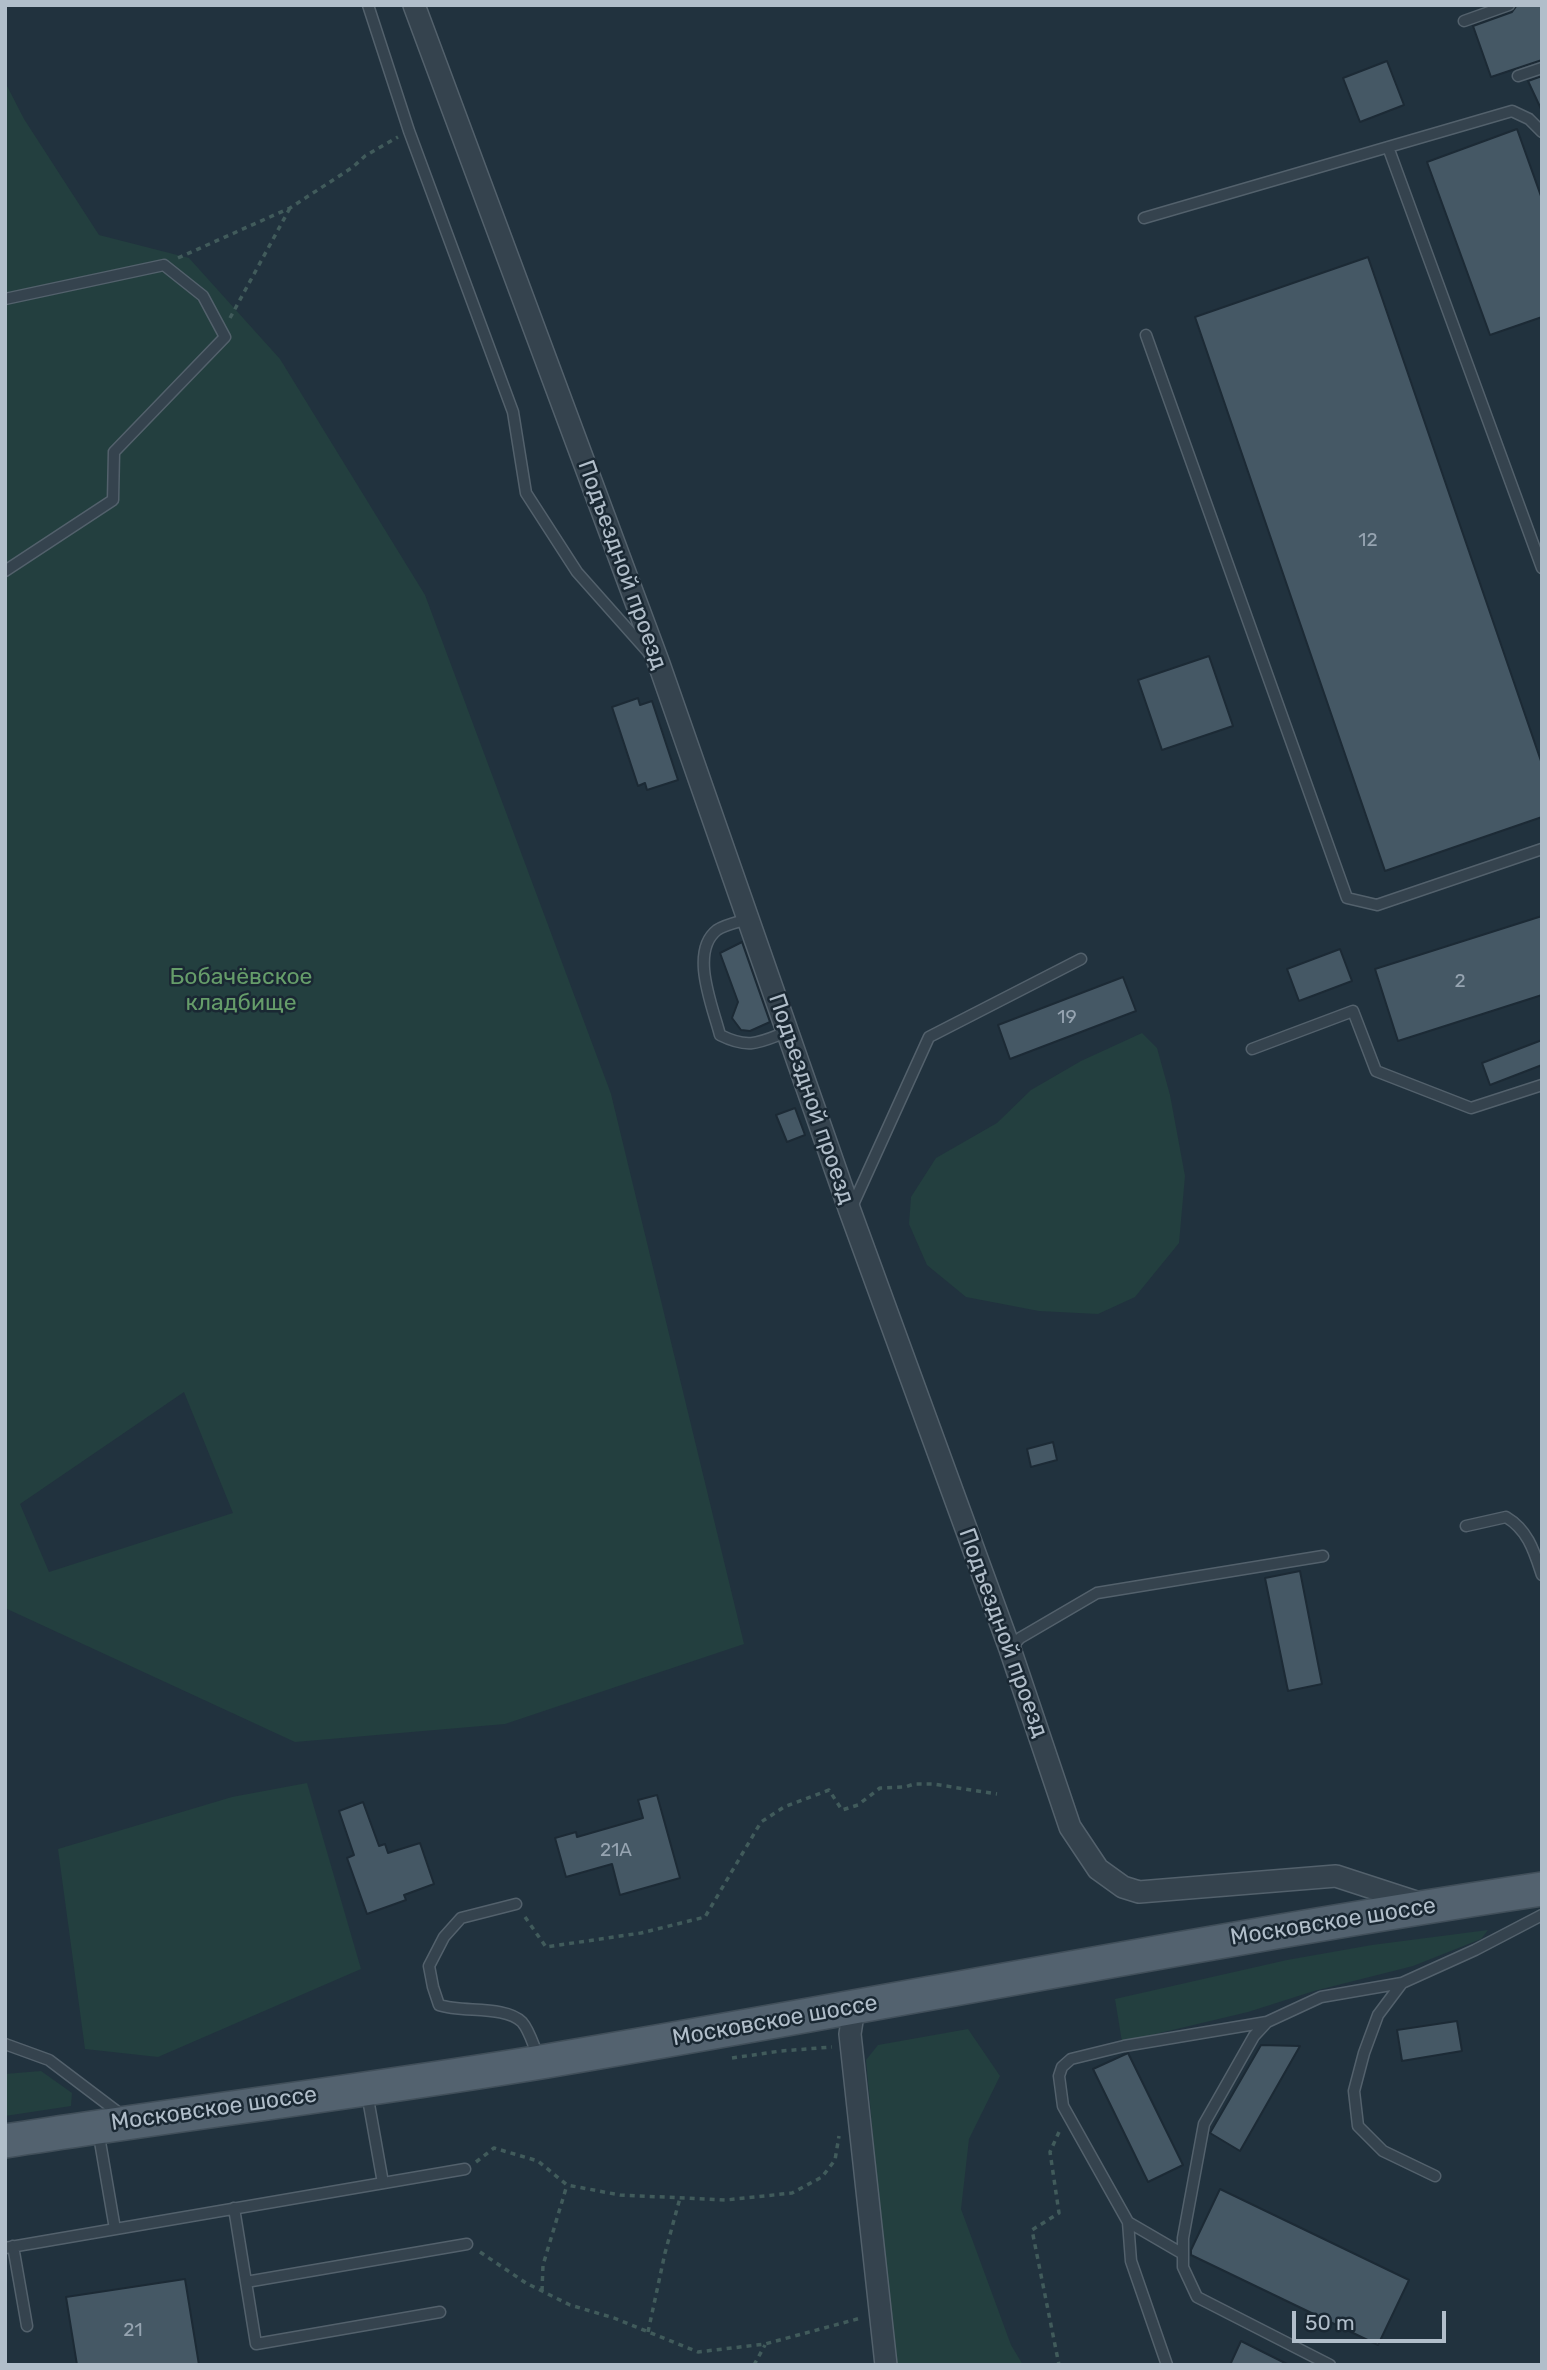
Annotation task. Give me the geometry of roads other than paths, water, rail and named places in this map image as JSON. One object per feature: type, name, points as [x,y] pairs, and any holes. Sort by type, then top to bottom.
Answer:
[{"type":"main road","name":"Московское шоссе","points":[[5,2141],[541,2062],[854,2008],[1106,1960],[1542,1889]]},
{"type":"street","name":"Подъездной проезд","points":[[414,5],[659,664],[850,1211],[1010,1649],[1070,1827],[1098,1870],[1123,1886],[1139,1892],[1336,1876],[1427,1906]]},
{"type":"street","points":[[854,2008],[849,2034],[886,2365]]},
{"type":"lane","points":[[368,5],[409,131],[513,412],[526,493],[577,572],[659,664]]},
{"type":"lane","points":[[1464,21],[1509,5]]},
{"type":"lane","points":[[1518,76],[1542,68]]},
{"type":"lane","points":[[1144,218],[1512,111],[1529,119],[1542,132]]},
{"type":"lane","points":[[1388,147],[1542,568]]},
{"type":"lane","points":[[5,299],[164,264],[203,296],[225,337],[114,452],[113,500],[5,571]]},
{"type":"lane","points":[[1146,335],[1347,898],[1377,905],[1542,849]]},
{"type":"lane","points":[[748,919],[717,930],[705,945],[703,966],[720,1035],[731,1041],[753,1045],[789,1031]]},
{"type":"lane","points":[[850,1211],[929,1037],[1081,959]]},
{"type":"lane","points":[[1252,1049],[1353,1011],[1376,1071],[1459,1104],[1471,1108],[1542,1085]]},
{"type":"lane","points":[[1466,1526],[1506,1517],[1518,1524],[1532,1545],[1542,1575]]},
{"type":"lane","points":[[1010,1649],[1020,1638],[1097,1593],[1323,1556]]},
{"type":"lane","points":[[516,1904],[461,1918],[444,1937],[429,1966],[439,2005],[453,2009],[505,2013],[522,2023],[541,2062]]},
{"type":"lane","points":[[1167,2365],[1131,2262],[1128,2222],[1063,2106],[1059,2076],[1062,2067],[1071,2059],[1124,2046],[1266,2022],[1321,1997],[1402,1983],[1475,1950],[1542,1915]]},
{"type":"lane","points":[[1402,1983],[1378,2015],[1364,2053],[1354,2091],[1358,2126],[1383,2151],[1435,2176]]},
{"type":"lane","points":[[1266,2022],[1254,2036],[1204,2124],[1183,2238],[1183,2267],[1197,2297],[1330,2365]]},
{"type":"lane","points":[[5,2044],[49,2060],[131,2122]]},
{"type":"lane","points":[[366,2087],[383,2183]]},
{"type":"lane","points":[[97,2127],[115,2229]]},
{"type":"lane","points":[[27,2326],[9,2247],[466,2169]]},
{"type":"lane","points":[[234,2208],[257,2344],[440,2312]]},
{"type":"lane","points":[[1128,2222],[1183,2254]]},
{"type":"lane","points":[[246,2282],[467,2244]]},
{"type":"park label","name":"Бобачёвское кладбище","points":[[241,990]]}]
